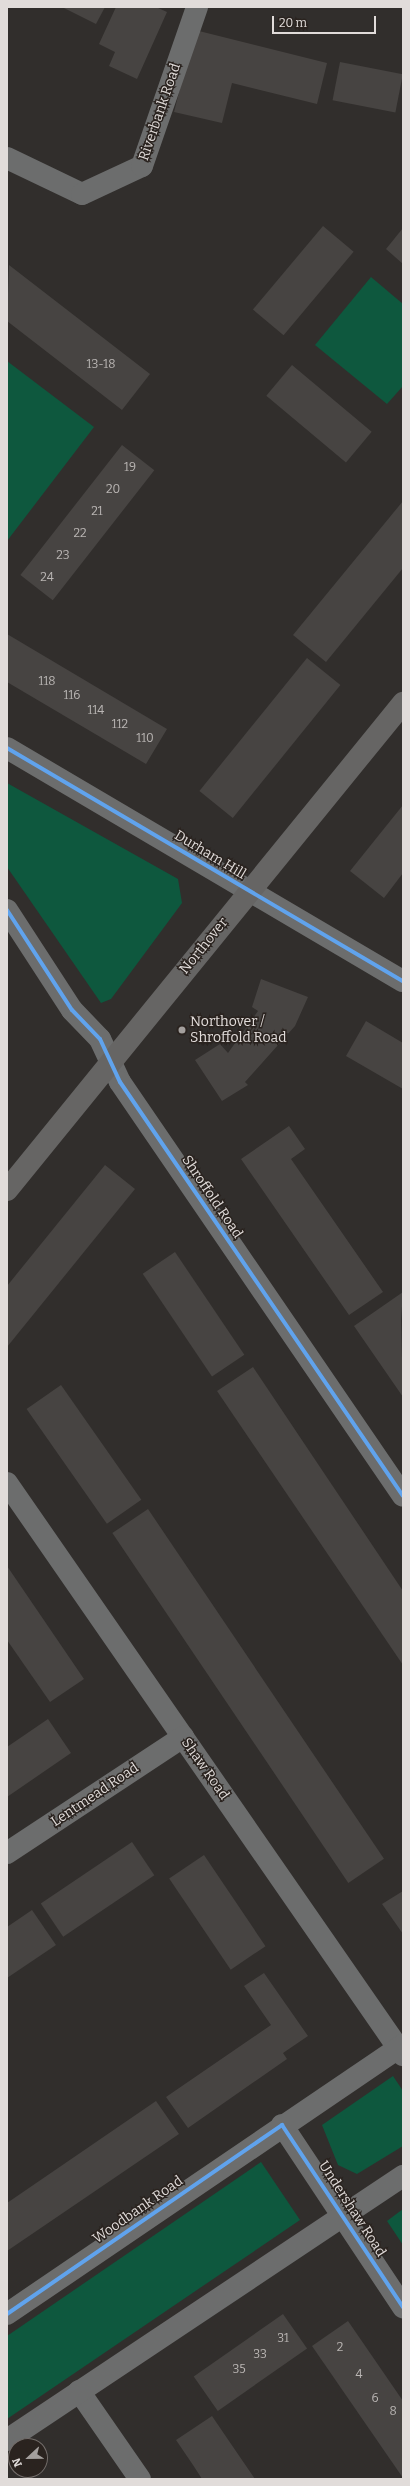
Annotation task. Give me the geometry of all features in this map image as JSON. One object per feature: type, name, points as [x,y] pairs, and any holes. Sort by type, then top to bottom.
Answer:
[{"type":"street","name":"Riverbank Road","points":[[7,158],[82,194],[142,166],[196,7]]},
{"type":"street","name":"Northover","points":[[7,1190],[62,1125],[110,1060],[403,704]]},
{"type":"street","name":"Durham Hill","points":[[7,748],[403,981]]},
{"type":"street","name":"Shroffold Road","points":[[7,910],[72,1010],[100,1039],[120,1082],[403,1496]]},
{"type":"street","name":"Shaw Road","points":[[7,1483],[401,2049]]},
{"type":"street","name":"Lentmead Road","points":[[7,1853],[183,1737]]},
{"type":"street","name":"Woodbank Road","points":[[7,2314],[282,2125],[401,2049]]},
{"type":"street","name":"Undershaw Road","points":[[282,2125],[403,2307]]},
{"type":"street","points":[[7,2440],[403,2176]]},
{"type":"street","points":[[79,2391],[140,2479]]},
{"type":"green space","points":[[371,277],[403,304],[403,386],[387,404],[315,345]]},
{"type":"green space","points":[[7,361],[94,427],[7,541]]},
{"type":"green space","points":[[7,783],[178,879],[182,903],[111,999],[101,1003],[7,867]]},
{"type":"green space","points":[[393,2076],[403,2091],[403,2146],[357,2174],[338,2165],[322,2125]]},
{"type":"green space","points":[[261,2162],[300,2220],[7,2419],[7,2336]]},
{"type":"green space","points":[[403,2209],[403,2245],[387,2221]]},
{"type":"building","points":[[62,7],[105,7],[96,24]]},
{"type":"building","points":[[116,7],[156,7],[167,12],[137,79],[109,66],[115,52],[99,44]]},
{"type":"building","points":[[195,30],[327,63],[317,104],[232,83],[222,123],[174,112]]},
{"type":"building","points":[[340,62],[403,74],[395,112],[333,100]]},
{"type":"building","points":[[323,226],[354,252],[284,335],[253,309]]},
{"type":"building","points":[[403,228],[403,264],[386,249]]},
{"type":"building","points":[[9,265],[150,374],[122,410],[7,321]]},
{"type":"building","points":[[292,365],[372,432],[346,462],[266,396]]},
{"type":"building","points":[[122,445],[154,470],[53,600],[20,575]]},
{"type":"building","points":[[403,501],[403,568],[326,662],[293,635]]},
{"type":"building","points":[[7,634],[167,729],[146,764],[7,682]]},
{"type":"building","points":[[307,658],[340,685],[233,818],[199,791]]},
{"type":"building","points":[[403,805],[403,873],[384,898],[350,871]]},
{"type":"building","points":[[261,979],[308,997],[295,1026],[245,1082],[248,1085],[222,1101],[195,1060],[220,1044],[228,1053],[258,1011],[252,1007]]},
{"type":"building","points":[[366,1021],[403,1043],[403,1089],[346,1056]]},
{"type":"building","points":[[289,1126],[305,1149],[291,1159],[383,1292],[349,1315],[241,1159]]},
{"type":"building","points":[[105,1165],[135,1189],[7,1347],[7,1286]]},
{"type":"building","points":[[175,1252],[244,1355],[212,1377],[143,1274]]},
{"type":"building","points":[[403,1292],[401,1320],[403,1397],[354,1326]]},
{"type":"building","points":[[253,1367],[403,1591],[403,1665],[217,1391]]},
{"type":"building","points":[[61,1385],[141,1500],[107,1524],[27,1409]]},
{"type":"building","points":[[148,1509],[384,1859],[348,1883],[112,1533]]},
{"type":"building","points":[[7,1566],[84,1679],[50,1702],[7,1640]]},
{"type":"building","points":[[48,1719],[71,1753],[7,1797],[7,1747]]},
{"type":"building","points":[[132,1842],[154,1875],[63,1937],[41,1904]]},
{"type":"building","points":[[204,1855],[266,1946],[231,1970],[169,1878]]},
{"type":"building","points":[[403,1891],[403,1934],[382,1904]]},
{"type":"building","points":[[32,1910],[56,1945],[7,1978],[7,1927]]},
{"type":"building","points":[[264,1973],[308,2036],[283,2053],[287,2059],[188,2128],[166,2097],[271,2025],[244,1986]]},
{"type":"building","points":[[156,2101],[179,2134],[7,2251],[7,2203]]},
{"type":"building","points":[[283,2314],[307,2348],[218,2411],[194,2377]]},
{"type":"building","points":[[348,2321],[403,2401],[403,2478],[312,2346]]},
{"type":"building","points":[[212,2416],[255,2479],[202,2479],[176,2440]]},
{"type":"cycle path","points":[[7,748],[403,981]]},
{"type":"cycle path","points":[[7,910],[72,1010],[100,1039],[120,1082],[403,1496]]},
{"type":"cycle path","points":[[7,2314],[282,2125],[403,2307]]},
{"type":"place","name":"Northover / Shroffold Road","points":[[182,1030]]}]
